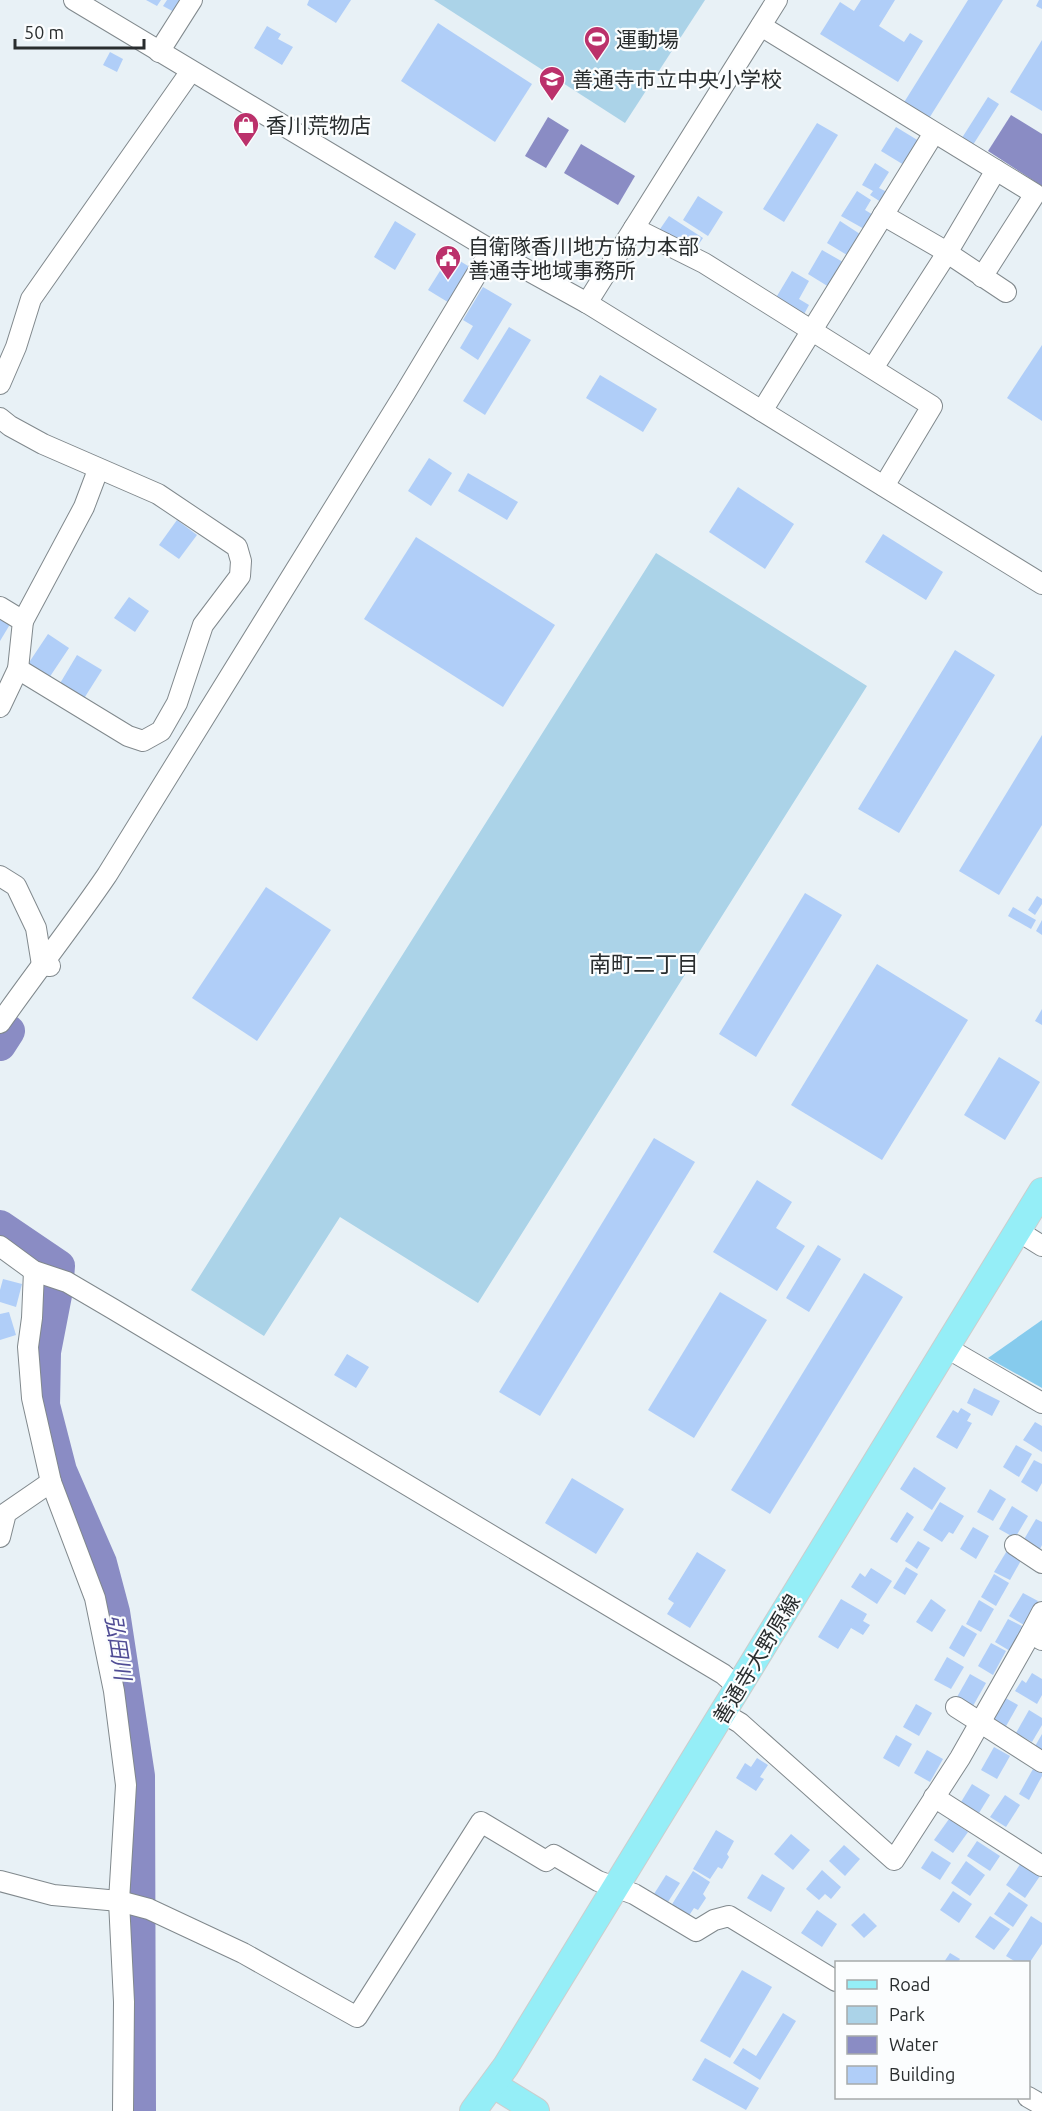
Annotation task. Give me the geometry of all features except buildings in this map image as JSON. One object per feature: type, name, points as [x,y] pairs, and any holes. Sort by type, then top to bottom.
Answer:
[{"type":"main road","name":"善通寺大野原線","points":[[473,2111],[494,2085],[616,1888],[1042,1191]]},
{"type":"main road","points":[[494,2085],[536,2111]]},
{"type":"street","points":[[159,52],[192,0]]},
{"type":"street","points":[[587,303],[777,0]]},
{"type":"street","points":[[77,1],[491,250],[587,303],[1042,584]]},
{"type":"street","points":[[760,26],[1035,194],[982,277]]},
{"type":"street","points":[[0,384],[16,347],[30,299],[191,71]]},
{"type":"street","points":[[762,411],[934,133]]},
{"type":"street","points":[[873,368],[947,253],[996,170]]},
{"type":"street","points":[[883,215],[1006,292]]},
{"type":"street","points":[[634,228],[704,263],[932,406],[884,486]]},
{"type":"street","points":[[0,1023],[50,966],[70,929],[113,865],[491,250]]},
{"type":"street","points":[[0,418],[43,444],[98,470],[158,494],[237,548],[241,561],[240,576],[203,624],[177,703],[161,731],[143,741],[128,736],[18,669]]},
{"type":"street","points":[[0,707],[18,669],[23,621],[84,507],[98,470]]},
{"type":"street","points":[[0,607],[23,621]]},
{"type":"street","points":[[0,876],[16,886],[36,928],[50,966]]},
{"type":"street","points":[[1018,1231],[1042,1246]]},
{"type":"street","points":[[0,1246],[39,1273],[67,1281],[723,1674],[738,1687]]},
{"type":"street","points":[[39,1273],[28,1347],[32,1398],[51,1482],[95,1598],[114,1691],[126,1785],[133,1904],[124,2002],[123,2111]]},
{"type":"street","points":[[947,1348],[1042,1404]]},
{"type":"street","points":[[0,1537],[6,1513],[51,1482]]},
{"type":"street","points":[[1015,1545],[1042,1563]]},
{"type":"street","points":[[723,1713],[740,1723],[894,1860],[980,1722],[1037,1637],[1042,1612]]},
{"type":"street","points":[[956,1707],[1042,1762]]},
{"type":"street","points":[[934,1797],[1042,1866]]},
{"type":"street","points":[[0,1881],[53,1895],[133,1904],[243,1953],[357,2017],[481,1822],[546,1861],[554,1855],[598,1881],[634,1894],[696,1931],[714,1920],[729,1916],[835,1980]]},
{"type":"green space","name":"運動場","points":[[434,0],[705,0],[625,123]]},
{"type":"green space","points":[[656,553],[867,686],[478,1303],[340,1217],[264,1336],[191,1290]]},
{"type":"shaded area","points":[[1042,1320],[1042,1388],[988,1358]]},
{"type":"water","points":[[1011,115],[1042,134],[1042,186],[988,151]]},
{"type":"water","points":[[548,117],[569,130],[546,168],[525,156]]},
{"type":"water","points":[[581,144],[635,176],[618,205],[564,173]]},
{"type":"waterway","name":"弘田川","points":[[0,1030],[9,1031],[0,1045]]},
{"type":"waterway","name":"弘田川","points":[[0,1226],[59,1266],[57,1290],[45,1352],[44,1405],[61,1471],[101,1563],[114,1612],[139,1776],[140,2111]]},
{"type":"place","name":"運動場","points":[[597,62]]},
{"type":"place","name":"善通寺市立中央小学校","points":[[552,102]]},
{"type":"place","name":"香川荒物店","points":[[246,148]]},
{"type":"place","name":"自衛隊香川地方協力本部 善通寺地域事務所","points":[[448,281]]},
{"type":"district","name":"南町二丁目","points":[[644,963]]}]
